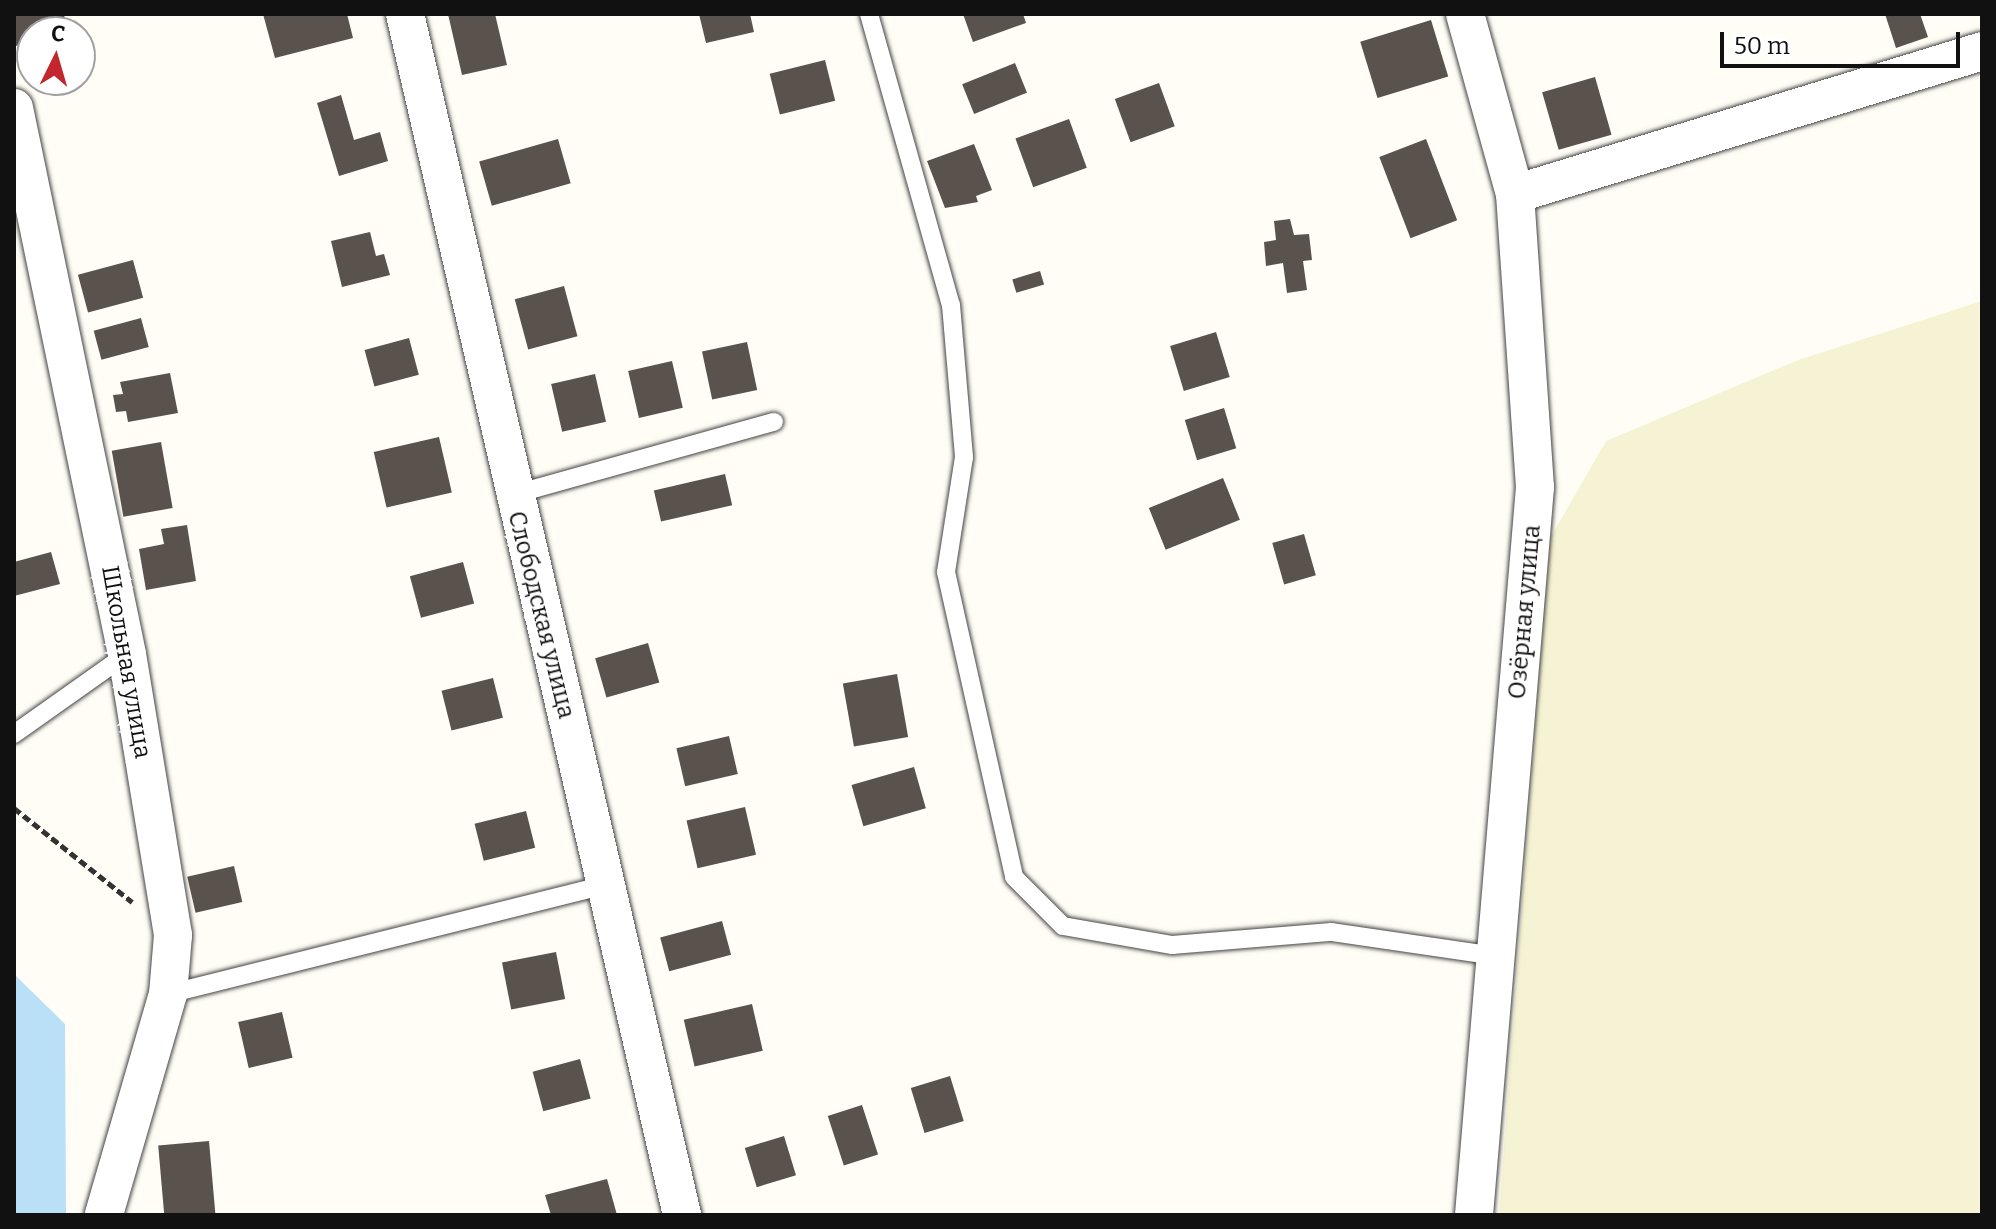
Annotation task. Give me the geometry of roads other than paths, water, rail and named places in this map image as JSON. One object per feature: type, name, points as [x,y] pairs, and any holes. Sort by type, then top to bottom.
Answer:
[{"type":"street","name":"Слободская улица","points":[[405,14],[512,495],[682,1215]]},
{"type":"street","name":"Озёрная улица","points":[[1465,14],[1515,194],[1535,487],[1474,1215]]},
{"type":"street","points":[[1515,194],[1982,51]]},
{"type":"street","name":"Школьная улица","points":[[14,108],[127,654],[173,935],[168,994],[104,1215]]},
{"type":"lane","points":[[869,14],[951,305],[964,457],[946,572],[1014,877],[1063,926],[1172,945],[1331,932],[1496,956]]},
{"type":"lane","points":[[512,495],[774,422]]},
{"type":"lane","points":[[14,734],[127,654]]},
{"type":"lane","points":[[168,994],[606,885]]},
{"type":"water","points":[[14,974],[65,1024],[66,1215],[14,1215]]}]
